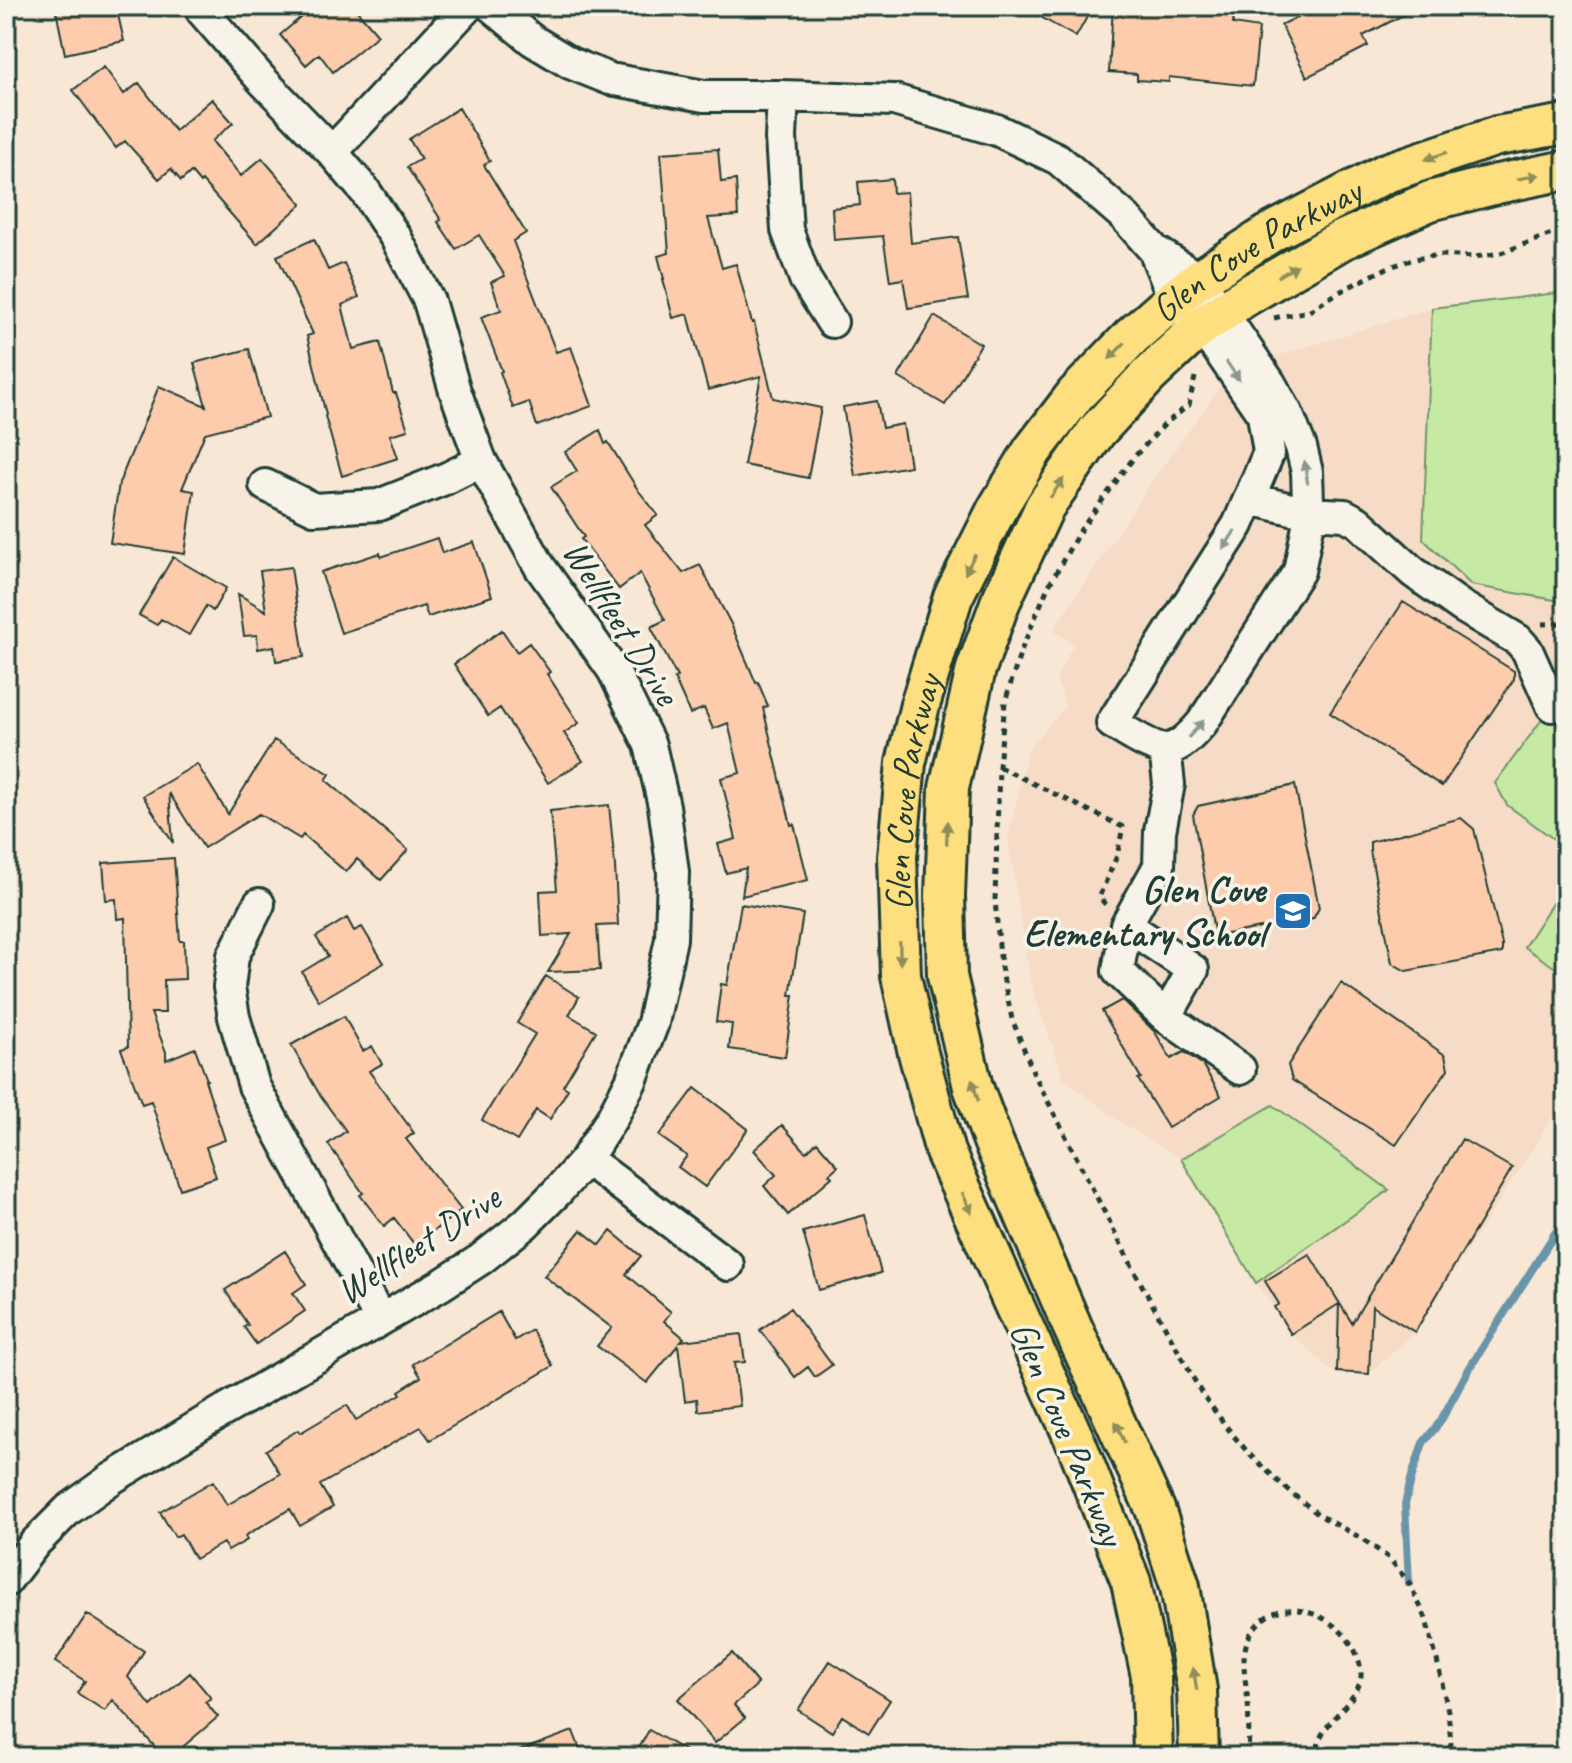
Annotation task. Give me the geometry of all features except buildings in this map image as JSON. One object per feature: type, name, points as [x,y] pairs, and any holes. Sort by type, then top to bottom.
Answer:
[{"type":"main road","name":"Glen Cove Parkway","points":[[1153,1757],[1151,1676],[1131,1582],[1077,1445],[945,1152],[918,1053],[901,976],[897,857],[906,763],[920,705],[953,597],[997,509],[1033,450],[1076,394],[1131,337],[1187,289],[1272,232],[1386,173],[1497,136],[1566,124]]},
{"type":"main road","name":"Glen Cove Parkway","points":[[1199,1757],[1197,1690],[1180,1586],[1155,1509],[993,1141],[973,1087],[947,976],[945,896],[949,788],[976,669],[1000,603],[1045,506],[1097,431],[1148,376],[1210,320],[1340,241],[1430,201],[1566,170]]},
{"type":"street","points":[[332,152],[468,6]]},
{"type":"street","points":[[491,6],[532,40],[570,63],[610,79],[704,96],[894,100],[997,130],[1058,159],[1125,217],[1287,413],[1307,472],[1307,536],[1299,571],[1202,723],[1186,740],[1171,749],[1160,749],[1112,723],[1238,525],[1269,452],[1263,415],[1217,348],[1210,320]]},
{"type":"street","name":"Wellfleet Drive","points":[[6,1581],[35,1543],[68,1510],[111,1479],[441,1285],[481,1259],[525,1224],[586,1159],[631,1081],[653,1023],[671,939],[673,872],[664,806],[650,745],[613,670],[540,567],[481,461],[455,391],[429,301],[396,238],[365,191],[202,11]]},
{"type":"street","points":[[783,96],[781,138],[787,230],[805,279],[832,322]]},
{"type":"street","points":[[265,485],[314,509],[379,505],[481,461]]},
{"type":"street","points":[[1250,499],[1308,513],[1345,515],[1358,522],[1413,572],[1461,606],[1518,640],[1527,650],[1552,706]]},
{"type":"street","points":[[1165,749],[1169,784],[1160,831],[1159,866],[1126,925],[1118,971],[1166,1017],[1240,1069]]},
{"type":"street","points":[[259,904],[233,956],[229,987],[234,1017],[254,1086],[380,1319]]},
{"type":"street","points":[[1126,925],[1193,970],[1166,1017]]},
{"type":"street","points":[[586,1159],[728,1265]]},
{"type":"path","points":[[999,767],[1123,827],[1117,856],[1099,897],[1126,925]]},
{"type":"path","points":[[1253,1458],[1319,1515],[1389,1558],[1409,1583],[1425,1616],[1440,1673],[1448,1711],[1451,1743],[1448,1757]]},
{"type":"path","points":[[1248,1757],[1244,1660],[1248,1637],[1260,1620],[1280,1611],[1302,1610],[1322,1616],[1343,1633],[1356,1653],[1362,1675],[1353,1697],[1335,1716],[1320,1739],[1318,1757]]},
{"type":"shaded area","name":"Glen Cove Elementary School","points":[[1432,308],[1423,539],[1471,585],[1566,602],[1566,1097],[1415,1332],[1369,1374],[1335,1374],[1291,1334],[1256,1283],[1181,1159],[1126,1126],[1064,1079],[1031,985],[1008,838],[1028,749],[1066,706],[1056,679],[1073,645],[1053,630],[1157,474],[1226,379],[1267,359]]},
{"type":"green space","points":[[1566,292],[1566,602],[1471,585],[1423,539],[1432,308]]},
{"type":"green space","points":[[1566,687],[1566,848],[1507,805],[1495,783]]},
{"type":"green space","points":[[1566,882],[1566,975],[1524,947]]},
{"type":"green space","points":[[1273,1105],[1389,1190],[1256,1283],[1181,1159]]},
{"type":"waterway","points":[[1409,1583],[1405,1504],[1423,1443],[1440,1422],[1469,1369],[1566,1216]]},
{"type":"place","name":"Glen Cove Elementary School","points":[[1293,911]]}]
